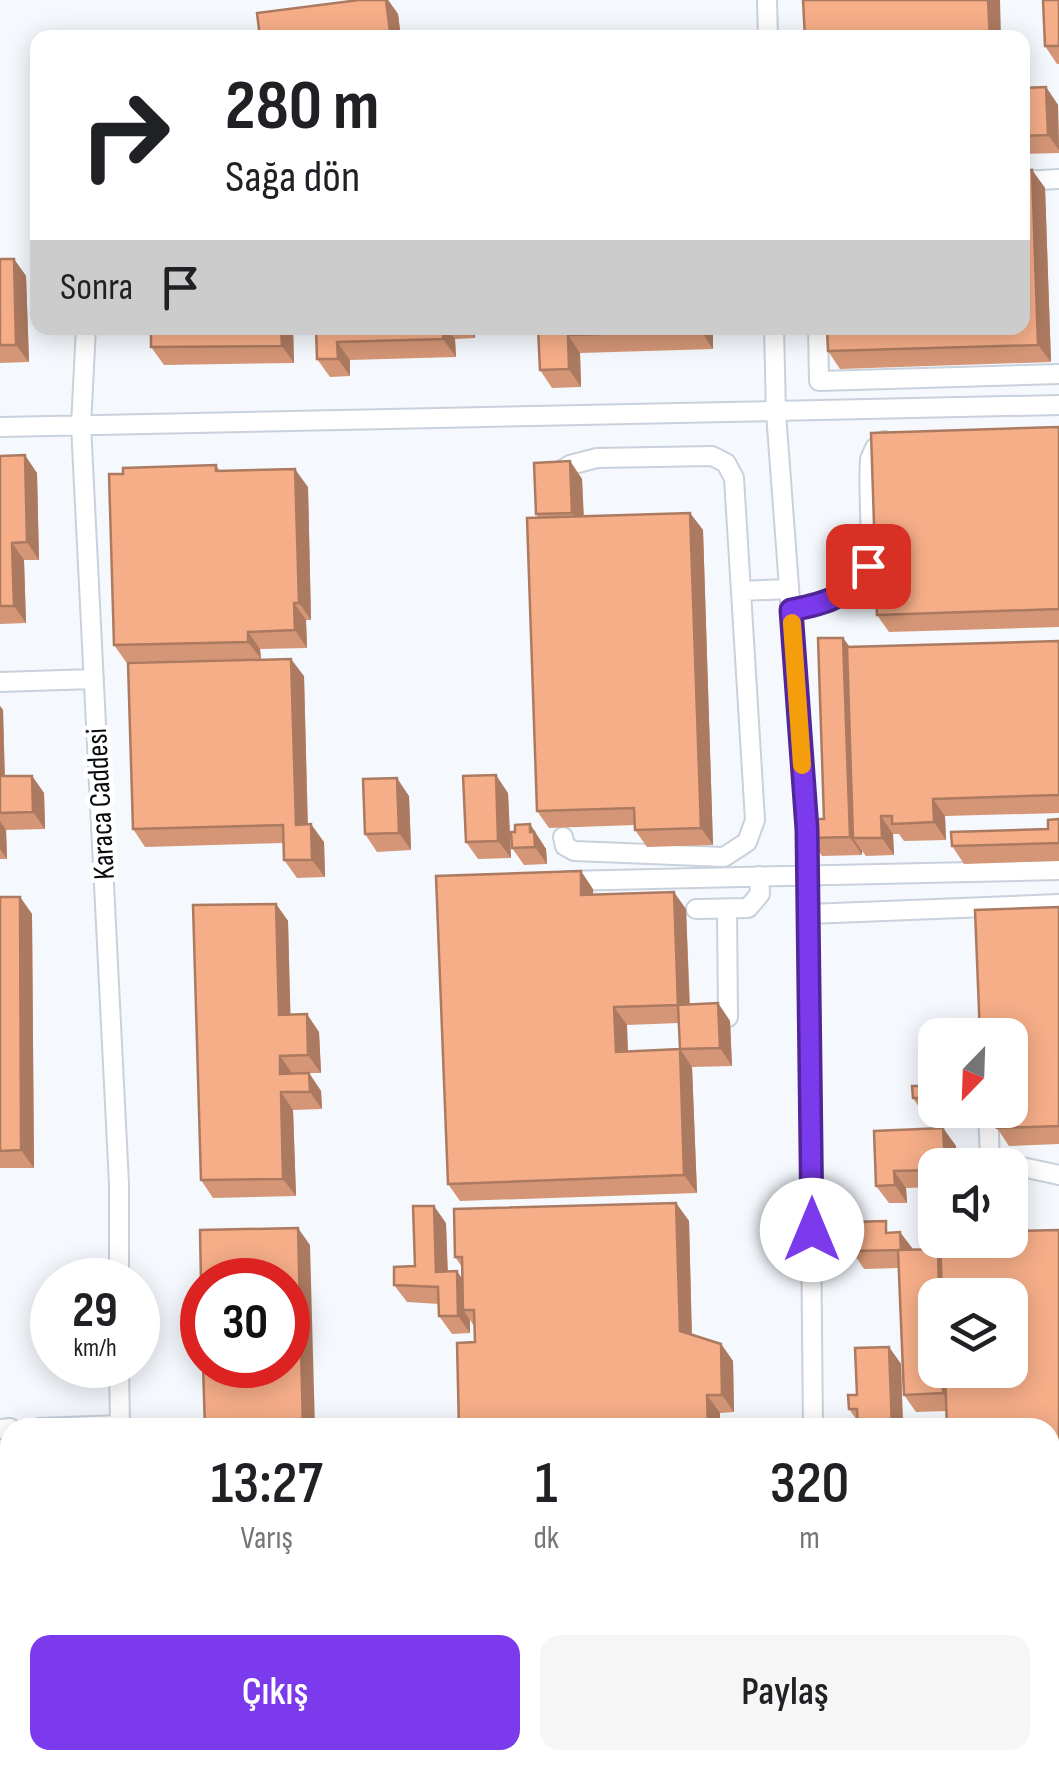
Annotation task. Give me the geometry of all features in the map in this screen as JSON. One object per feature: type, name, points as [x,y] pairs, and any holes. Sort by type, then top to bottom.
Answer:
[{"type":"street","points":[[767,0],[768,30]]},
{"type":"street","points":[[1030,181],[1059,179]]},
{"type":"street","name":"Karaca Caddesi","points":[[86,335],[81,425],[119,1184],[119,1258]]},
{"type":"street","points":[[774,335],[810,914],[813,1418]]},
{"type":"street","points":[[818,335],[820,382],[1059,374]]},
{"type":"street","points":[[0,427],[1059,405]]},
{"type":"street","points":[[791,610],[834,600],[864,574],[868,566],[872,453],[884,441],[908,439]]},
{"type":"street","points":[[556,474],[570,465],[597,458],[712,456],[722,460],[734,478],[755,820],[747,842],[724,857],[574,851],[565,846],[563,837]]},
{"type":"street","points":[[741,591],[789,589]]},
{"type":"street","points":[[0,682],[94,678]]},
{"type":"street","points":[[542,882],[1059,870]]},
{"type":"street","points":[[696,909],[748,908],[760,894],[760,876]]},
{"type":"street","points":[[810,914],[981,916],[1059,904]]},
{"type":"street","points":[[727,910],[728,1016]]},
{"type":"street","points":[[989,1128],[990,1160],[1059,1176]]},
{"type":"street","points":[[119,1388],[120,1418]]},
{"type":"building","points":[[386,0],[390,30],[259,30],[257,13]]},
{"type":"building","points":[[803,0],[988,0],[990,30],[805,30]]},
{"type":"building","points":[[1043,0],[1059,0],[1059,46],[1045,46]]},
{"type":"building","points":[[1046,87],[1048,135],[1030,136],[1030,88]]},
{"type":"building","points":[[1030,170],[1038,345],[828,351],[827,335],[1030,335]]},
{"type":"building","points":[[0,259],[14,259],[16,345],[0,345]]},
{"type":"building","points":[[151,335],[281,335],[282,346],[151,347]]},
{"type":"building","points":[[316,335],[443,335],[443,339],[337,342],[338,359],[317,359]]},
{"type":"building","points":[[538,335],[568,335],[569,369],[540,370]]},
{"type":"building","points":[[1059,427],[1059,609],[877,615],[871,433]]},
{"type":"building","points":[[25,455],[27,542],[12,543],[14,606],[0,606],[0,456]]},
{"type":"building","points":[[570,461],[572,513],[536,514],[534,463]]},
{"type":"building","points":[[216,465],[216,471],[295,469],[299,603],[294,603],[295,630],[248,632],[248,642],[114,645],[109,474],[123,474],[123,468]]},
{"type":"building","points":[[690,513],[701,828],[635,830],[634,808],[537,811],[527,518]]},
{"type":"building","points":[[818,638],[843,638],[850,837],[809,838],[809,819],[824,819]]},
{"type":"building","points":[[1059,641],[1059,795],[933,799],[934,822],[892,824],[892,816],[881,816],[882,838],[853,838],[847,647]]},
{"type":"building","points":[[291,659],[296,825],[311,824],[312,860],[284,860],[283,825],[133,829],[128,663]]},
{"type":"building","points":[[496,775],[498,841],[466,842],[463,776]]},
{"type":"building","points":[[0,776],[32,776],[33,812],[0,813]]},
{"type":"building","points":[[397,778],[399,833],[365,834],[363,779]]},
{"type":"building","points":[[1059,819],[1059,843],[952,846],[951,832],[1048,829],[1048,820]]},
{"type":"building","points":[[530,824],[535,847],[512,848],[511,832],[515,832],[515,825]]},
{"type":"building","points":[[581,871],[581,895],[674,892],[678,1005],[614,1007],[616,1052],[680,1049],[684,1175],[448,1184],[436,876]]},
{"type":"building","points":[[0,897],[20,897],[21,1150],[0,1151]]},
{"type":"building","points":[[276,904],[279,1015],[307,1014],[308,1055],[280,1056],[280,1074],[309,1073],[310,1092],[281,1092],[283,1179],[201,1180],[193,905]]},
{"type":"building","points":[[1059,907],[1059,1126],[1028,1127],[1028,1018],[979,1018],[975,910]]},
{"type":"building","points":[[718,1003],[720,1048],[680,1049],[678,1005]]},
{"type":"building","points":[[912,1086],[918,1086],[918,1098],[913,1098]]},
{"type":"building","points":[[943,1128],[944,1148],[918,1148],[918,1170],[894,1171],[895,1185],[876,1186],[874,1131]]},
{"type":"building","points":[[676,1203],[680,1331],[721,1344],[722,1395],[707,1395],[708,1418],[459,1418],[457,1343],[475,1342],[474,1310],[463,1310],[462,1257],[455,1257],[454,1209]]},
{"type":"building","points":[[413,1206],[434,1206],[436,1272],[457,1271],[458,1316],[439,1316],[438,1287],[394,1285],[394,1267],[415,1266]]},
{"type":"building","points":[[886,1221],[886,1233],[900,1232],[901,1250],[852,1251],[851,1222]]},
{"type":"building","points":[[298,1228],[299,1258],[201,1258],[200,1230]]},
{"type":"building","points":[[1059,1230],[1059,1418],[947,1418],[946,1388],[1028,1388],[1028,1278],[941,1278],[941,1258],[1028,1258],[1028,1231]]},
{"type":"building","points":[[898,1250],[918,1250],[918,1258],[938,1258],[939,1278],[918,1278],[918,1388],[943,1388],[943,1393],[904,1395]]},
{"type":"building","points":[[889,1347],[892,1418],[857,1418],[857,1409],[849,1409],[848,1395],[857,1395],[855,1348]]},
{"type":"building","points":[[204,1388],[302,1388],[303,1418],[205,1418]]},
{"type":"slow traffic","points":[[792,623],[802,765]]},
{"type":"route","points":[[812,1230],[810,914],[791,610],[834,600],[851,589],[868,566]]}]
